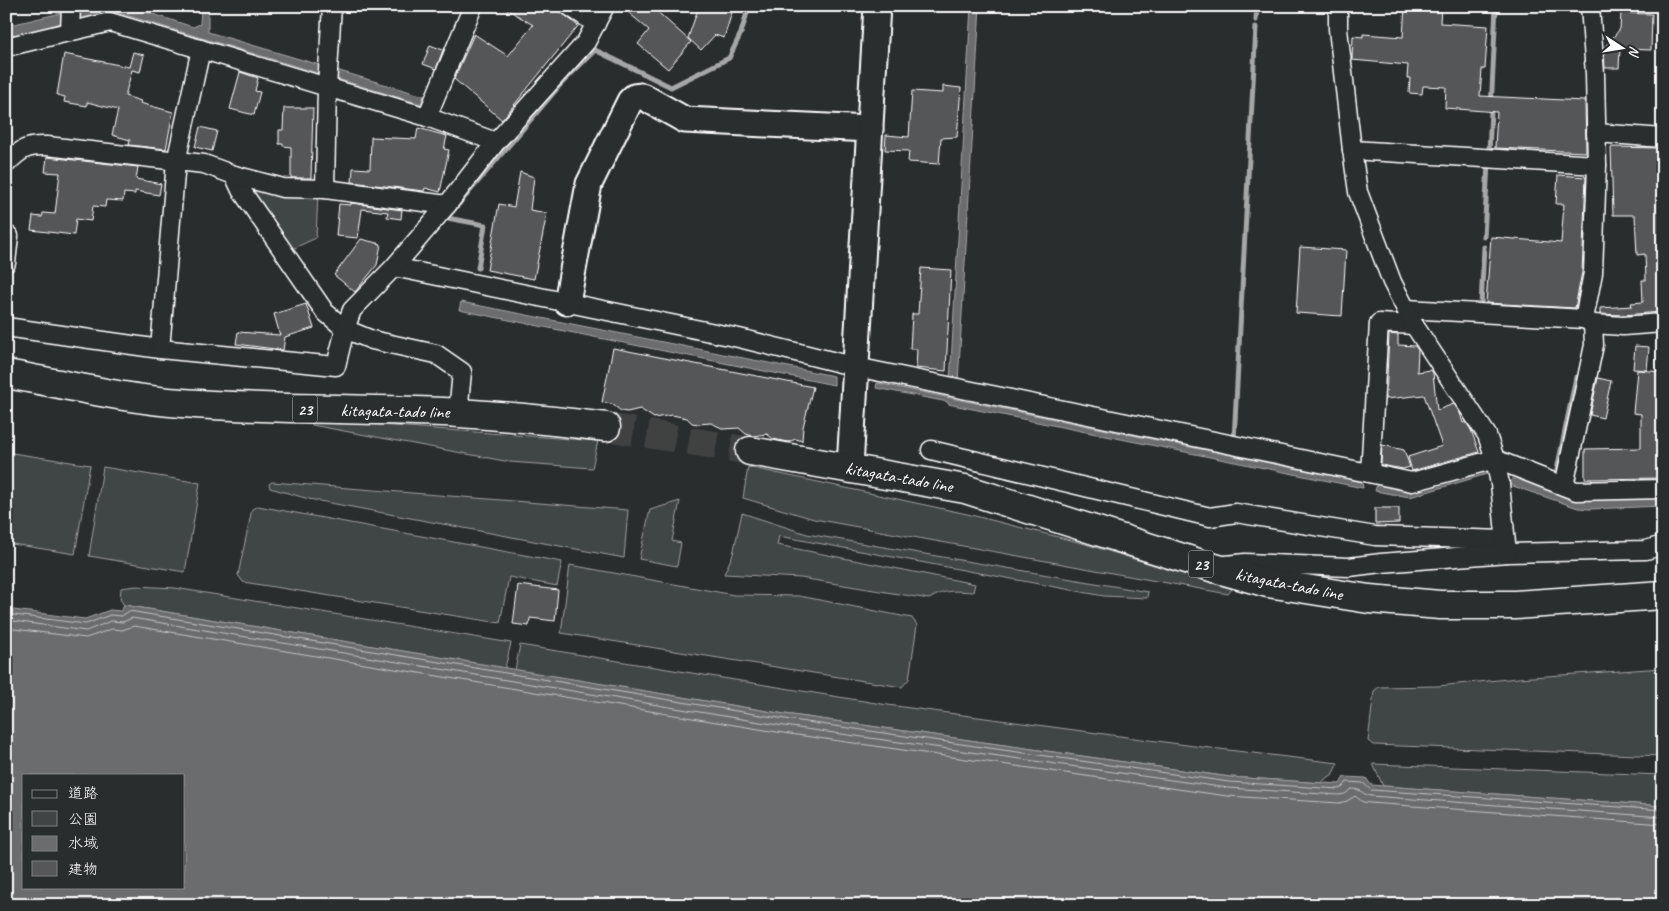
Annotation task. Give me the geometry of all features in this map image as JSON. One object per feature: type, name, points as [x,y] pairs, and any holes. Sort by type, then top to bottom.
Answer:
[{"type":"main road","name":"kitagata-tado line","points":[[6,374],[132,397],[180,403],[251,408],[458,413],[555,420],[606,427]]},
{"type":"main road","name":"kitagata-tado line","points":[[750,451],[850,467],[965,489],[1211,567],[1277,584],[1369,599],[1440,605],[1515,605],[1663,594]]},
{"type":"street","points":[[324,190],[332,6]]},
{"type":"street","points":[[427,117],[473,6]]},
{"type":"street","points":[[569,6],[596,24]]},
{"type":"street","points":[[6,327],[160,350],[336,366],[345,329],[352,310],[394,267],[496,142],[586,42],[605,6]]},
{"type":"street","points":[[850,467],[877,6]]},
{"type":"street","points":[[1338,6],[1338,29],[1358,192],[1392,282],[1414,325],[1487,435],[1495,459],[1500,484],[1506,546]]},
{"type":"street","points":[[1564,486],[1594,346],[1589,322],[1593,273],[1597,165],[1595,74],[1590,6]]},
{"type":"street","points":[[6,47],[71,18],[110,22],[201,49],[328,78],[496,142]]},
{"type":"street","points":[[160,350],[176,162],[201,49]]},
{"type":"street","points":[[568,302],[589,184],[630,101],[634,97],[642,96],[685,120],[870,129]]},
{"type":"street","points":[[1596,133],[1663,138]]},
{"type":"street","points":[[6,164],[14,156],[31,146],[48,146],[204,164],[234,175],[283,188],[324,190],[447,204]]},
{"type":"street","points":[[1352,150],[1597,165]]},
{"type":"street","points":[[234,175],[241,190],[325,312],[345,329],[372,340],[436,354],[462,372],[458,413]]},
{"type":"street","points":[[6,235],[9,236],[6,263]]},
{"type":"street","points":[[394,267],[739,338],[856,367],[1412,482],[1495,459],[1576,490],[1663,489]]},
{"type":"street","points":[[1406,309],[1623,326],[1663,323]]},
{"type":"street","points":[[1370,473],[1379,323],[1414,325]]},
{"type":"street","points":[[931,450],[1210,517],[1236,513],[1375,536],[1506,546],[1646,550],[1663,545]]},
{"type":"street","points":[[1211,567],[1246,563],[1349,567],[1450,558],[1506,546]]},
{"type":"green space","points":[[248,183],[318,193],[316,238],[292,249],[245,191]]},
{"type":"green space","points":[[312,420],[598,441],[592,468],[510,462],[312,425]]},
{"type":"green space","points":[[6,452],[90,465],[75,554],[6,543]]},
{"type":"green space","points":[[103,467],[200,483],[185,572],[89,556]]},
{"type":"green space","points":[[748,467],[967,514],[1082,543],[1232,589],[1228,594],[814,519],[743,498]]},
{"type":"green space","points":[[272,482],[628,510],[624,558],[309,499],[270,488],[269,484]]},
{"type":"green space","points":[[680,501],[672,541],[681,543],[677,566],[639,559],[650,510]]},
{"type":"green space","points":[[258,506],[562,562],[557,586],[509,577],[500,623],[243,582],[238,575],[252,509]]},
{"type":"green space","points":[[742,513],[807,534],[1148,592],[1147,598],[1104,596],[779,536],[777,545],[975,584],[973,592],[945,592],[929,599],[801,578],[724,574],[733,554]]},
{"type":"green space","points":[[570,565],[734,595],[799,596],[912,618],[917,625],[909,679],[902,687],[561,633]]},
{"type":"green space","points":[[136,586],[175,588],[511,643],[505,668],[124,605],[120,599],[121,588]]},
{"type":"green space","points":[[520,645],[888,705],[1194,746],[1338,763],[1332,775],[1322,783],[1230,777],[785,714],[515,670]]},
{"type":"green space","points":[[1663,668],[1663,756],[1374,745],[1368,741],[1374,691],[1379,687],[1438,686],[1518,678]]},
{"type":"green space","points":[[1373,764],[1663,775],[1663,806],[1383,786]]},
{"type":"water","points":[[91,6],[128,6],[193,27],[200,24],[201,6],[208,6],[208,32],[424,96],[421,104],[119,13],[110,13],[6,37],[6,26]]},
{"type":"water","points":[[971,6],[980,6],[958,383],[950,382]]},
{"type":"water","points":[[461,302],[834,376],[834,385],[459,310]]},
{"type":"water","points":[[877,383],[1362,482],[1363,488],[948,404],[948,402],[876,388]]},
{"type":"water","points":[[1485,468],[1487,474],[1410,497],[1375,491],[1377,484],[1404,490],[1414,490]]},
{"type":"water","points":[[1517,475],[1663,495],[1663,506],[1578,508],[1507,484]]},
{"type":"water","points":[[124,605],[785,714],[1230,777],[1340,784],[1344,777],[1366,778],[1371,785],[1663,806],[1663,905],[6,905],[6,609],[85,619],[110,610],[121,611]]},
{"type":"building","points":[[502,6],[554,6],[578,26],[502,120],[454,79],[474,34],[508,56],[533,25]]},
{"type":"building","points":[[635,6],[651,6],[691,42],[668,69],[638,44],[649,30],[629,13]]},
{"type":"building","points":[[699,6],[724,6],[733,9],[724,38],[715,35],[701,50],[688,38]]},
{"type":"building","points":[[1405,6],[1441,6],[1440,23],[1488,26],[1485,69],[1482,69],[1480,96],[1585,101],[1586,152],[1495,148],[1497,112],[1445,108],[1446,87],[1423,86],[1422,94],[1409,93],[1410,78],[1407,78],[1408,65],[1352,60],[1353,36],[1363,37],[1363,34],[1403,37]]},
{"type":"building","points":[[1621,13],[1652,14],[1651,50],[1620,49],[1619,68],[1605,68],[1604,52],[1607,52],[1607,49],[1604,48],[1620,29]]},
{"type":"building","points":[[430,45],[443,50],[436,69],[423,64]]},
{"type":"building","points":[[133,52],[144,55],[140,72],[132,70],[125,96],[141,101],[140,103],[173,112],[166,149],[129,145],[130,140],[112,135],[118,110],[87,102],[87,106],[64,102],[65,97],[57,95],[64,54],[129,67]]},
{"type":"building","points":[[240,72],[258,78],[255,91],[260,92],[254,115],[230,109]]},
{"type":"building","points":[[943,86],[961,88],[957,137],[941,138],[939,164],[908,162],[909,151],[885,150],[886,135],[909,137],[912,91],[943,93]]},
{"type":"building","points":[[284,108],[313,108],[311,178],[291,178],[291,147],[279,144],[279,130],[283,130]]},
{"type":"building","points":[[200,127],[217,131],[212,151],[195,147]]},
{"type":"building","points":[[418,128],[447,136],[444,149],[449,150],[440,192],[425,188],[424,191],[352,182],[353,168],[370,169],[371,137],[416,139]]},
{"type":"building","points":[[1611,147],[1659,148],[1660,170],[1663,170],[1663,298],[1660,299],[1661,312],[1623,315],[1600,314],[1600,308],[1632,306],[1631,303],[1643,302],[1642,280],[1646,280],[1645,254],[1637,255],[1635,215],[1613,215]]},
{"type":"building","points":[[47,157],[138,167],[136,179],[161,184],[159,195],[135,191],[135,194],[124,193],[123,201],[106,200],[105,207],[93,206],[91,221],[76,219],[74,235],[31,230],[33,216],[42,217],[43,213],[55,214],[60,173],[45,172]]},
{"type":"building","points":[[520,172],[534,177],[530,210],[547,213],[534,279],[487,270],[499,204],[514,207]]},
{"type":"building","points":[[1558,175],[1586,177],[1582,272],[1575,308],[1486,303],[1491,237],[1561,243],[1564,204],[1556,204]]},
{"type":"building","points":[[351,203],[402,210],[401,219],[387,217],[388,212],[362,209],[358,238],[336,236],[339,204],[351,205]]},
{"type":"building","points":[[361,239],[381,244],[377,265],[355,292],[334,275]]},
{"type":"building","points":[[1300,247],[1346,250],[1342,316],[1296,313]]},
{"type":"building","points":[[921,268],[951,270],[946,371],[916,368],[917,349],[910,349],[912,314],[918,314]]},
{"type":"building","points":[[306,304],[314,328],[285,337],[283,350],[236,344],[238,332],[280,335],[274,314]]},
{"type":"building","points":[[1389,334],[1398,335],[1398,345],[1415,346],[1418,350],[1417,372],[1431,370],[1433,373],[1437,410],[1454,404],[1460,413],[1463,423],[1466,422],[1471,430],[1479,452],[1412,471],[1408,457],[1442,446],[1424,395],[1386,399]]},
{"type":"building","points":[[1635,346],[1649,347],[1647,370],[1633,369]]},
{"type":"building","points":[[613,348],[813,387],[803,427],[802,441],[796,439],[788,442],[773,439],[767,434],[753,436],[746,434],[739,428],[724,429],[711,423],[692,423],[687,418],[672,415],[654,418],[640,409],[627,412],[621,411],[612,404],[602,402]]},
{"type":"building","points":[[1637,370],[1663,372],[1660,426],[1663,426],[1663,478],[1585,479],[1585,449],[1641,448],[1641,414],[1633,413]]},
{"type":"building","points":[[1598,378],[1611,381],[1603,418],[1590,415]]},
{"type":"building","points":[[1382,445],[1404,450],[1410,467],[1403,469],[1381,465]]},
{"type":"building","points":[[1375,508],[1399,508],[1399,523],[1375,524]]},
{"type":"building","points":[[518,585],[558,590],[555,621],[530,618],[529,626],[513,624]]},
{"type":"waterway","points":[[478,268],[485,225],[447,218],[561,84],[595,50],[671,87],[729,58],[741,33],[749,6]]},
{"type":"waterway","points":[[1256,20],[1257,6]]},
{"type":"waterway","points":[[1489,152],[1496,6]]},
{"type":"waterway","points":[[1234,440],[1256,27]]},
{"type":"waterway","points":[[1484,237],[1488,163]]},
{"type":"waterway","points":[[1481,306],[1484,247]]},
{"type":"waterway","points":[[1556,475],[1576,377]]},
{"type":"tunnel","points":[[606,427],[750,451]]}]
